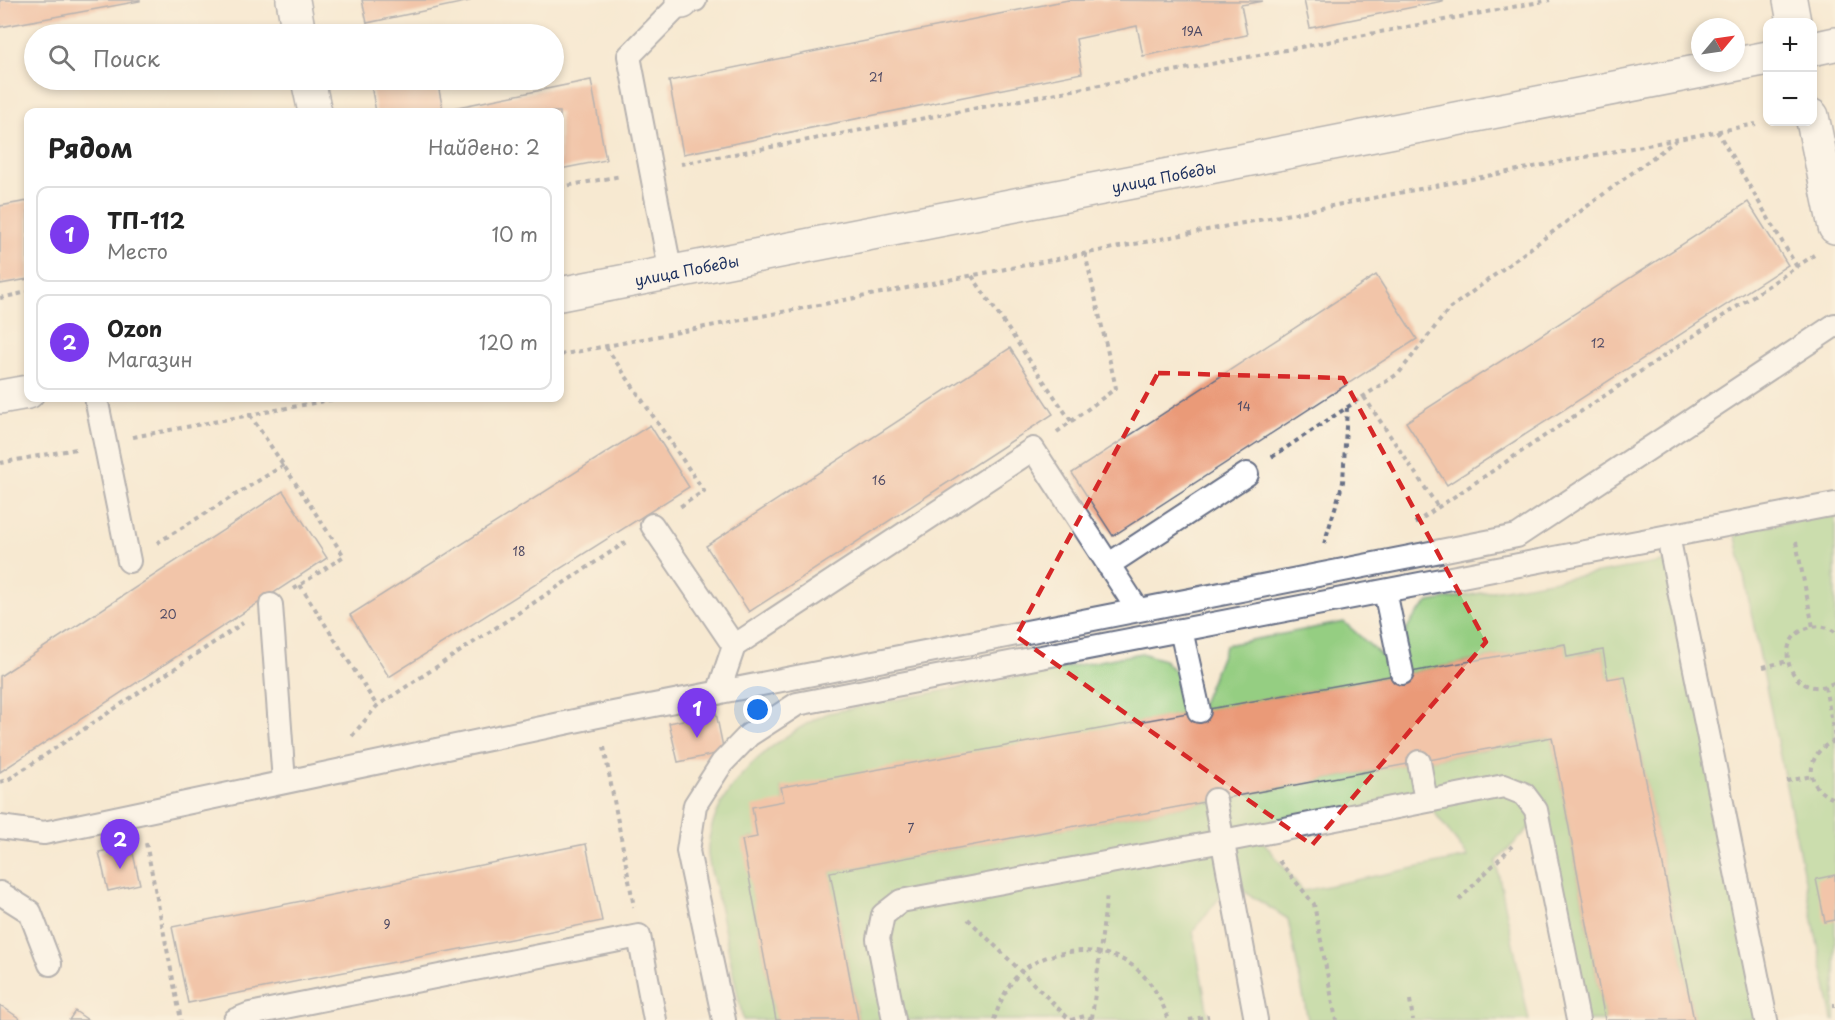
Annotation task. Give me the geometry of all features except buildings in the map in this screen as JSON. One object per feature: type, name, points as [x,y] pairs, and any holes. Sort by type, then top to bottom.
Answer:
[{"type":"main road","points":[[293,0],[297,24]]},
{"type":"main road","points":[[1790,0],[1793,18]]},
{"type":"main road","points":[[1817,48],[1835,44]]},
{"type":"main road","name":"улица Победы","points":[[564,293],[1763,59]]},
{"type":"main road","points":[[310,90],[314,108]]},
{"type":"main road","points":[[1814,126],[1835,227]]},
{"type":"main road","points":[[0,397],[24,393]]},
{"type":"lane","points":[[671,274],[629,56],[686,1]]},
{"type":"lane","points":[[0,827],[44,833],[598,716],[1517,536],[1835,325]]},
{"type":"lane","points":[[97,402],[129,561]]},
{"type":"lane","points":[[718,693],[734,646],[1033,449],[1138,610]]},
{"type":"lane","points":[[1108,564],[1247,474]]},
{"type":"lane","points":[[724,1020],[688,851],[695,806],[722,763],[749,735],[797,704],[1835,504]]},
{"type":"lane","points":[[652,525],[734,646]]},
{"type":"lane","points":[[1668,536],[1766,1020]]},
{"type":"lane","points":[[1385,591],[1402,674]]},
{"type":"lane","points":[[271,605],[284,782]]},
{"type":"lane","points":[[1181,630],[1199,711]]},
{"type":"lane","points":[[1419,762],[1426,801]]},
{"type":"lane","points":[[894,1020],[878,939],[883,915],[901,901],[1504,786],[1524,794],[1536,810],[1578,1020]]},
{"type":"lane","points":[[1215,800],[1256,1020]]},
{"type":"lane","points":[[0,893],[30,912],[50,964]]},
{"type":"lane","points":[[235,1020],[262,1012],[639,936],[655,1020]]},
{"type":"path","points":[[564,186],[1550,0]]},
{"type":"path","points":[[564,354],[1756,124]]},
{"type":"path","points":[[1717,131],[1797,267]]},
{"type":"path","points":[[1247,474],[1399,373],[1449,309],[1677,139]]},
{"type":"path","points":[[1033,449],[1116,388],[1085,254]]},
{"type":"path","points":[[1364,397],[1438,507],[1816,254]]},
{"type":"path","points":[[971,276],[1071,421]]},
{"type":"path","points":[[0,298],[24,293]]},
{"type":"path","points":[[318,775],[377,706],[704,491],[606,346]]},
{"type":"path","points":[[0,463],[319,402]]},
{"type":"path","points":[[1314,576],[1343,482],[1347,408]]},
{"type":"path","points":[[0,782],[9,779],[344,556],[250,415]]},
{"type":"path","points":[[129,561],[284,465]]},
{"type":"path","points":[[1790,512],[1813,627]]},
{"type":"path","points":[[300,585],[377,706]]},
{"type":"path","points":[[1835,632],[1822,626],[1813,627],[1796,635],[1790,643],[1788,662],[1791,671],[1805,685],[1825,687],[1835,682]]},
{"type":"path","points":[[1763,666],[1788,662]]},
{"type":"path","points":[[1825,687],[1835,739],[1819,749],[1812,766],[1812,776],[1821,792],[1835,799]]},
{"type":"path","points":[[598,716],[639,936]]},
{"type":"path","points":[[1786,781],[1812,776]]},
{"type":"path","points":[[140,813],[181,1020]]},
{"type":"path","points":[[1459,900],[1537,820]]},
{"type":"path","points":[[1258,834],[1314,904],[1336,1020]]},
{"type":"path","points":[[942,893],[1070,1020],[1085,1016],[1093,1019],[1110,862]]},
{"type":"path","points":[[994,1020],[1003,994],[1022,972],[1051,955],[1081,950],[1112,955],[1140,971],[1159,995],[1170,1020]]},
{"type":"path","points":[[1410,1000],[1413,1020]]},
{"type":"path","points":[[1189,1020],[1209,1016]]},
{"type":"highlighted area","points":[[1158,373],[1343,378],[1486,642],[1312,845],[1016,636]]},
{"type":"green space","points":[[1835,513],[1835,1020],[1833,1020],[1735,532]]},
{"type":"green space","points":[[1673,560],[1766,1020],[1694,1020],[1625,677],[1608,679],[1603,650],[1567,657],[1565,644],[781,788],[784,801],[757,837],[743,840],[776,1020],[743,1020],[708,857],[713,823],[722,802],[751,765],[788,735],[828,713],[1141,653],[1164,660],[1183,680],[1199,711],[1226,645],[1344,622],[1401,673],[1405,634],[1413,619],[1429,602]]},
{"type":"green space","points":[[1552,737],[1605,1020],[1578,1020],[1537,820],[1496,862],[1529,1020],[1308,1020],[1288,919],[1231,883],[1193,931],[1209,1020],[858,1020],[830,872]],"holes":[[[1426,801],[1468,857],[1303,891],[1258,835]]]},
{"type":"place","name":"ТП-112","points":[[697,738]]},
{"type":"place","name":"Ozon","points":[[120,869]]}]
